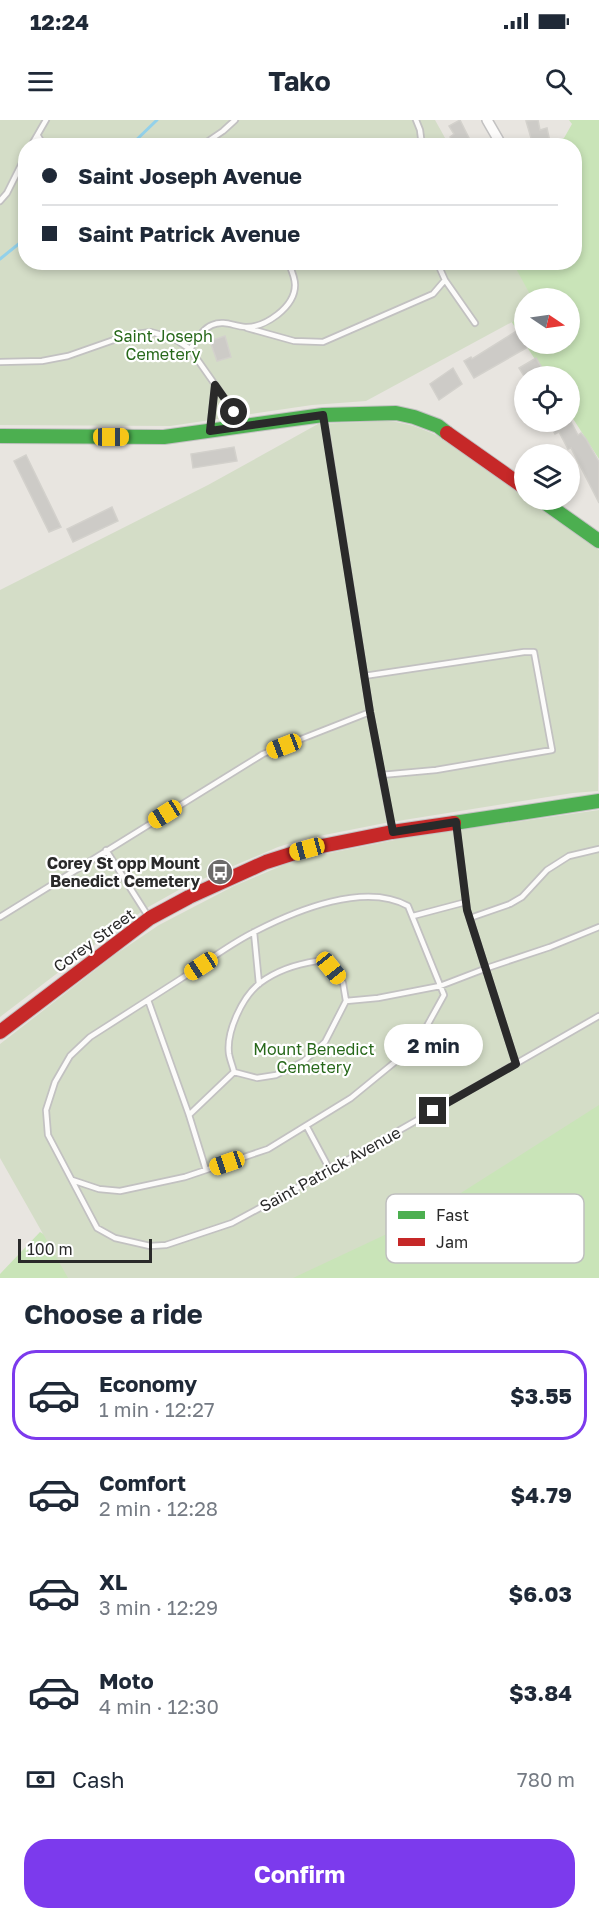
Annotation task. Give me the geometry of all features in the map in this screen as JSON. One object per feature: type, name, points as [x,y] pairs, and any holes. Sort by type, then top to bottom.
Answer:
[{"type":"street","points":[[487,120],[497,138]]},
{"type":"street","points":[[0,436],[164,437],[323,415],[390,412],[421,419],[444,430],[514,480]]},
{"type":"street","points":[[555,510],[599,541]]},
{"type":"street","name":"Corey Street","points":[[0,1032],[94,958],[150,918],[237,874],[280,856],[393,832],[599,801]]},
{"type":"lane","points":[[38,136],[46,120]]},
{"type":"lane","points":[[213,138],[235,120]]},
{"type":"lane","points":[[416,120],[421,138]]},
{"type":"lane","points":[[0,201],[7,193],[18,171]]},
{"type":"lane","points":[[247,328],[262,323],[285,308],[295,285],[290,270]]},
{"type":"lane","points":[[441,270],[475,323]]},
{"type":"lane","points":[[190,349],[204,330],[222,322],[294,341],[323,342],[433,294],[445,280]]},
{"type":"lane","points":[[0,362],[42,361],[68,356],[128,335],[151,332],[172,338],[190,349],[244,426]]},
{"type":"lane","points":[[210,431],[215,385]]},
{"type":"lane","points":[[323,415],[370,712],[393,832]]},
{"type":"lane","points":[[364,676],[534,652],[552,750],[436,770],[381,775]]},
{"type":"lane","points":[[0,918],[263,754],[370,712]]},
{"type":"lane","points":[[456,822],[466,902],[516,1064]]},
{"type":"lane","points":[[470,918],[510,904],[522,897],[547,870],[569,856],[599,849]]},
{"type":"lane","points":[[106,850],[150,918]]},
{"type":"lane","name":"Saint Patrick Avenue","points":[[413,916],[408,906],[397,900],[372,897],[352,897],[296,913],[254,932],[148,999],[90,1037],[70,1056],[55,1082],[46,1110],[48,1135],[97,1228],[116,1238],[150,1246],[166,1245],[232,1223],[330,1170],[599,1016]]},
{"type":"lane","points":[[72,1180],[99,1189],[120,1191],[185,1177],[268,1149],[351,1098],[417,1044],[444,995],[413,916],[466,902]]},
{"type":"lane","points":[[346,1001],[378,998],[440,986],[599,927]]},
{"type":"lane","points":[[254,932],[259,984]]},
{"type":"lane","points":[[317,962],[331,968],[343,982],[346,1001],[325,1042],[304,1061],[276,1076],[257,1078],[234,1072],[229,1055],[229,1037],[238,1011],[259,984],[298,964],[317,962]]},
{"type":"lane","points":[[148,999],[206,1170]]},
{"type":"lane","points":[[189,1115],[234,1072]]},
{"type":"lane","points":[[307,1126],[330,1170]]},
{"type":"green space","name":"Saint Joseph Cemetery","points":[[0,120],[435,120],[445,138],[18,138],[18,270],[517,270],[527,288],[514,288],[514,321],[366,401],[312,405],[170,426],[0,425]]},
{"type":"green space","points":[[569,120],[599,120],[599,459],[580,430],[580,366],[539,366],[532,354],[580,354],[580,288],[514,288],[514,326],[511,321],[500,270],[582,270],[582,138],[564,138],[572,124]]},
{"type":"green space","points":[[387,421],[425,430],[460,449],[514,489],[514,510],[543,510],[599,550],[598,791],[385,823],[304,839],[278,847],[184,887],[150,906],[102,939],[0,1017],[0,590],[208,485],[318,424]]},
{"type":"green space","name":"Mount Benedict Cemetery","points":[[599,810],[599,1105],[459,1194],[386,1194],[386,1234],[293,1278],[68,1278],[0,1158],[0,1044],[116,954],[159,925],[234,886],[286,864],[310,857],[405,838]]},
{"type":"green space","points":[[599,1059],[599,1278],[0,1278],[0,1274],[40,1232],[73,1251]]},
{"type":"building","points":[[460,120],[469,138],[451,138],[454,134],[449,126]]},
{"type":"building","points":[[538,120],[540,130],[547,128],[549,138],[531,138],[526,121]]},
{"type":"building","points":[[514,333],[514,354],[516,354],[474,378],[464,361],[471,357],[472,359]]},
{"type":"building","points":[[225,336],[231,357],[217,361],[210,341]]},
{"type":"building","points":[[536,358],[541,366],[522,366]]},
{"type":"building","points":[[453,368],[462,384],[439,400],[430,384]]},
{"type":"building","points":[[559,432],[576,432],[578,435],[581,433],[586,439],[599,462],[599,503],[580,466],[580,444],[565,444]]},
{"type":"building","points":[[234,447],[237,461],[193,468],[191,454]]},
{"type":"building","points":[[26,455],[61,527],[49,532],[14,461]]},
{"type":"building","points":[[112,507],[118,521],[73,542],[67,529]]},
{"type":"waterway","points":[[138,138],[157,120]]},
{"type":"waterway","points":[[0,259],[18,244]]},
{"type":"traffic: fast","points":[[0,436],[164,437],[323,415],[396,413],[438,426],[447,433]]},
{"type":"traffic: fast","points":[[555,510],[599,541]]},
{"type":"traffic: fast","points":[[454,823],[599,801]]},
{"type":"traffic: jam","points":[[447,433],[514,480]]},
{"type":"traffic: jam","points":[[0,1032],[150,918],[189,897],[266,862],[307,849],[392,832],[454,823]]},
{"type":"place","name":"Corey St opp Mount Benedict Cemetery","points":[[220,872]]},
{"type":"route","points":[[234,412],[215,385],[210,431],[323,415],[370,712],[393,832],[456,822],[467,910],[516,1064],[433,1111]]}]
